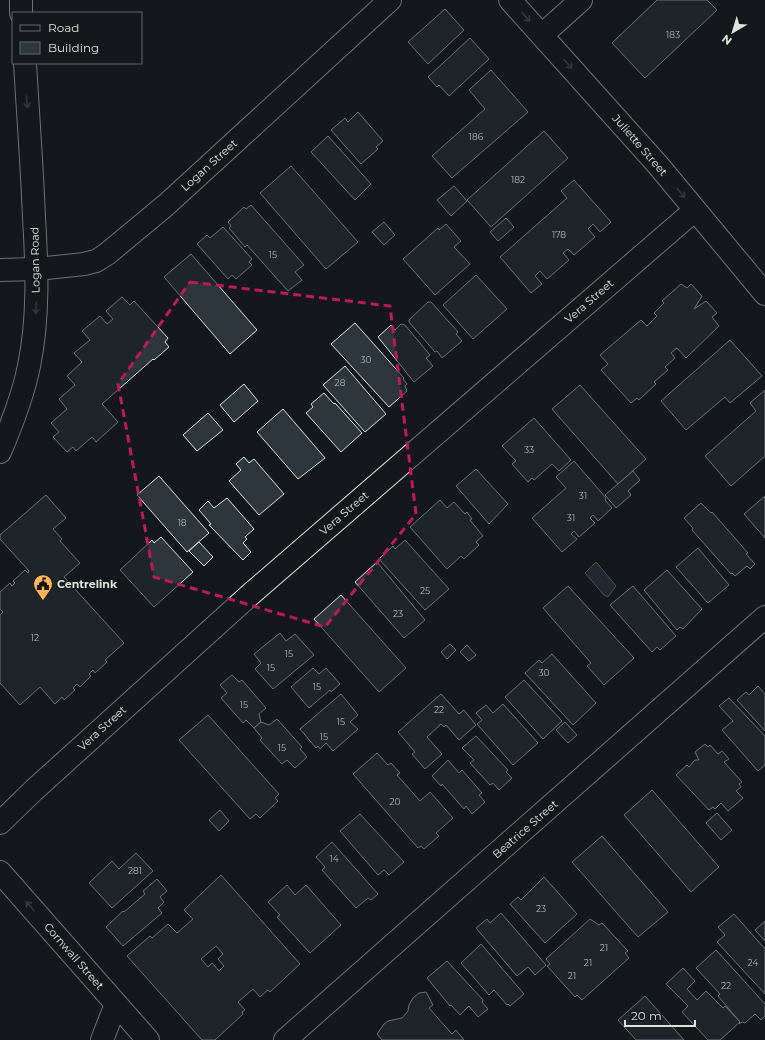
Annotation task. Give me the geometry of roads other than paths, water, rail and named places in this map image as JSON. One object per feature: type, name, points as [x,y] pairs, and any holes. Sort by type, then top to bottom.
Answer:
[{"type":"street","points":[[21,0],[21,12]]},
{"type":"street","name":"Logan Street","points":[[0,270],[37,269],[84,264],[96,261],[119,245],[166,205],[389,0]]},
{"type":"street","name":"Juliette Street","points":[[510,0],[695,210],[765,294]]},
{"type":"street","points":[[542,35],[581,0]]},
{"type":"street","name":"Logan Road","points":[[0,452],[12,424],[29,365],[36,309],[37,269],[25,64]]},
{"type":"street","name":"Vera Street","points":[[0,823],[34,790],[252,593],[695,210]]},
{"type":"street","name":"Beatrice Street","points":[[285,1040],[765,617]]},
{"type":"street","name":"Cornwall Street","points":[[0,872],[148,1040]]},
{"type":"street","points":[[102,1040],[116,1004]]},
{"type":"water","points":[[596,562],[616,586],[608,597],[604,595],[585,573]]},
{"type":"place","name":"Centrelink","points":[[43,601]]}]
